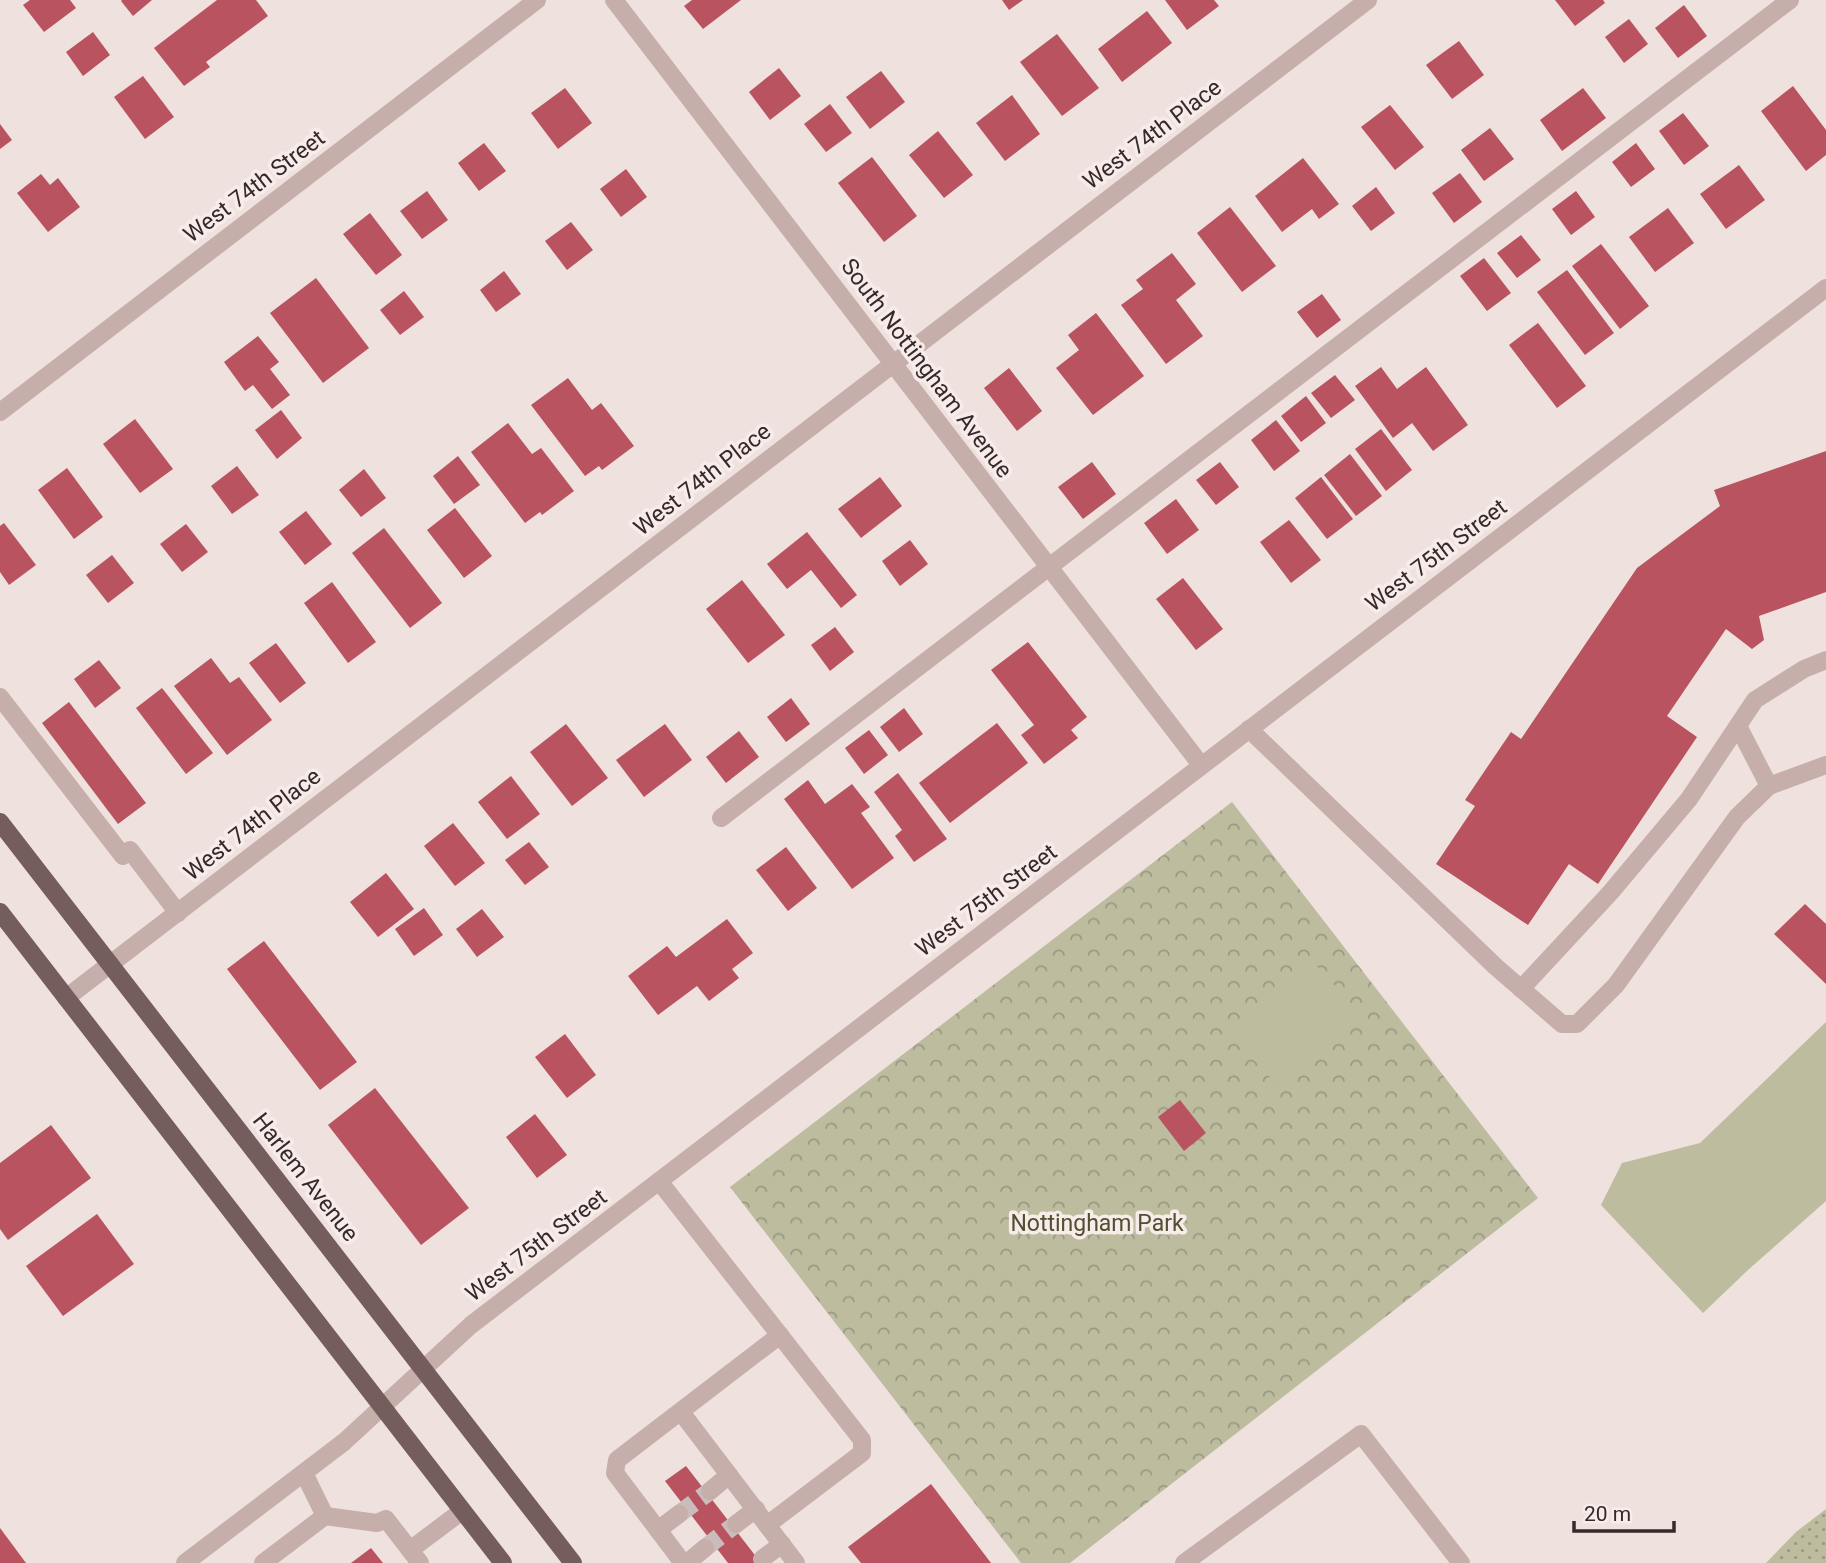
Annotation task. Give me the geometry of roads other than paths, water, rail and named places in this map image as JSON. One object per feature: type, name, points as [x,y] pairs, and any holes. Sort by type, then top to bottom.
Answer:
[{"type":"main road","name":"Harlem Avenue","points":[[0,822],[573,1563]]},
{"type":"main road","points":[[0,912],[503,1563]]},
{"type":"street","name":"West 74th Street","points":[[0,412],[537,0]]},
{"type":"street","name":"South Nottingham Avenue","points":[[614,0],[1201,765]]},
{"type":"street","name":"West 74th Place","points":[[66,998],[1368,0]]},
{"type":"street","points":[[721,818],[1790,0]]},
{"type":"street","name":"West 75th Street","points":[[185,1563],[344,1442],[471,1325],[1826,288]]},
{"type":"street","points":[[1521,989],[1610,893],[1689,799],[1755,700],[1804,669],[1826,660]]},
{"type":"street","points":[[0,697],[123,856],[130,850],[178,913]]},
{"type":"street","points":[[1738,726],[1769,786]]},
{"type":"street","points":[[1249,729],[1496,967],[1562,1024],[1577,1024],[1616,985],[1737,817],[1769,786],[1826,765]]},
{"type":"street","points":[[659,1181],[862,1440],[862,1453],[768,1525]]},
{"type":"street","points":[[705,1548],[685,1563],[615,1473],[617,1460],[780,1335]]},
{"type":"street","points":[[681,1412],[796,1563]]},
{"type":"street","points":[[1184,1563],[1361,1434],[1461,1563]]},
{"type":"street","points":[[304,1473],[325,1516]]},
{"type":"street","points":[[710,1491],[729,1475]]},
{"type":"street","points":[[736,1524],[755,1509]]},
{"type":"street","points":[[263,1563],[325,1516],[377,1522],[386,1519],[415,1556],[462,1511]]},
{"type":"street","points":[[658,1530],[679,1514]]},
{"type":"street","points":[[762,1559],[782,1544]]},
{"type":"tunnel","points":[[679,1514],[710,1491]]},
{"type":"tunnel","points":[[705,1548],[736,1524]]},
{"type":"park label","name":"Nottingham Park","points":[[1097,1223]]}]
